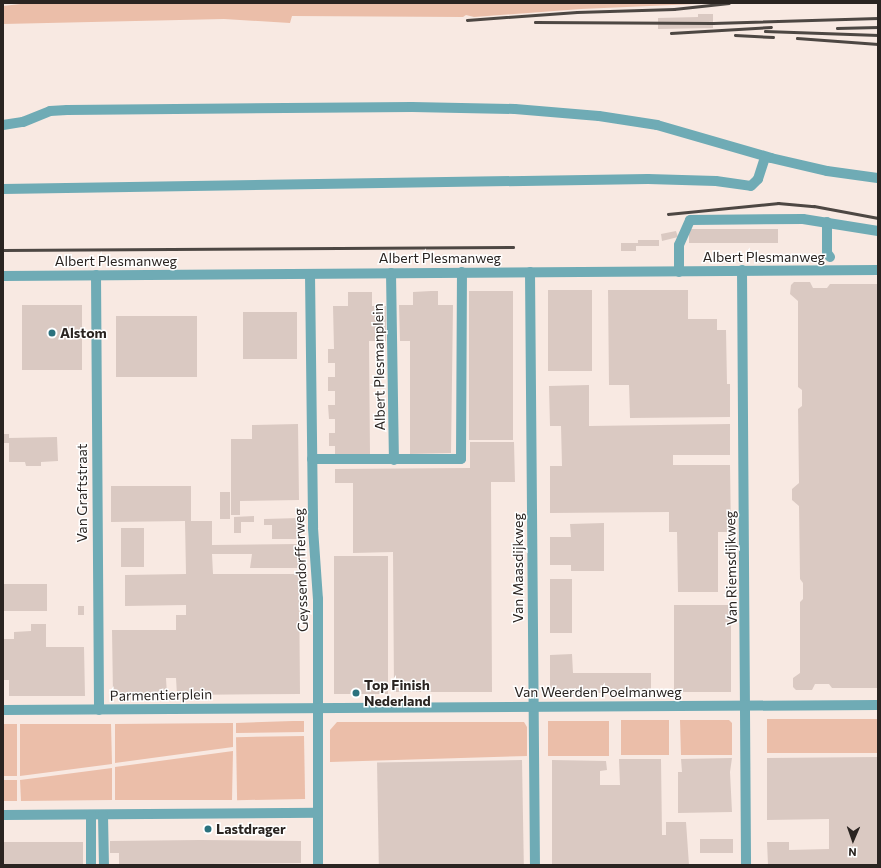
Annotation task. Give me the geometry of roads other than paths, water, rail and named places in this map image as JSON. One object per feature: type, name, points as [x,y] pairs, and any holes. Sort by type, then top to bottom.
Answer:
[{"type":"street","points":[[3,124],[23,122],[50,111],[67,110],[477,108],[583,115],[657,125],[765,157],[828,171],[878,178]]},
{"type":"street","points":[[3,189],[648,179],[716,181],[751,186],[758,179],[765,157]]},
{"type":"street","points":[[679,272],[679,244],[690,220],[803,219],[878,231]]},
{"type":"street","points":[[827,222],[830,239]]},
{"type":"street","name":"Van Riemsdijkweg","points":[[742,270],[746,865]]},
{"type":"street","name":"Albert Plesmanweg","points":[[3,276],[878,270]]},
{"type":"street","points":[[312,459],[461,459],[462,272]]},
{"type":"street","name":"Van Maasdijkweg","points":[[530,272],[535,865]]},
{"type":"street","name":"Albert Plesmanplein","points":[[391,273],[394,460]]},
{"type":"street","name":"Geyssendorfferweg","points":[[310,274],[313,547],[318,599],[318,865]]},
{"type":"street","name":"Van Graftstraat","points":[[96,275],[99,710]]},
{"type":"street","name":"Van Weerden Poelmanweg","points":[[319,707],[878,705]]},
{"type":"street","name":"Parmentierplein","points":[[3,710],[319,707]]},
{"type":"street","points":[[3,815],[318,813]]},
{"type":"street","points":[[91,815],[91,865]]},
{"type":"street","points":[[103,815],[104,865]]},
{"type":"railway","points":[[467,20],[577,12],[674,9],[729,3]]},
{"type":"railway","points":[[535,22],[713,23],[878,18]]},
{"type":"railway","points":[[671,33],[771,27]]},
{"type":"railway","points":[[837,28],[878,27]]},
{"type":"railway","points":[[765,31],[878,35]]},
{"type":"railway","points":[[735,35],[773,37]]},
{"type":"railway","points":[[797,38],[878,44]]},
{"type":"railway","points":[[668,214],[778,203],[814,206],[878,218]]},
{"type":"railway","points":[[3,250],[513,247]]},
{"type":"place","name":"Alstom","points":[[52,333]]},
{"type":"place","name":"Top Finish Nederland","points":[[356,693]]},
{"type":"place","name":"Lastdrager","points":[[208,829]]}]
